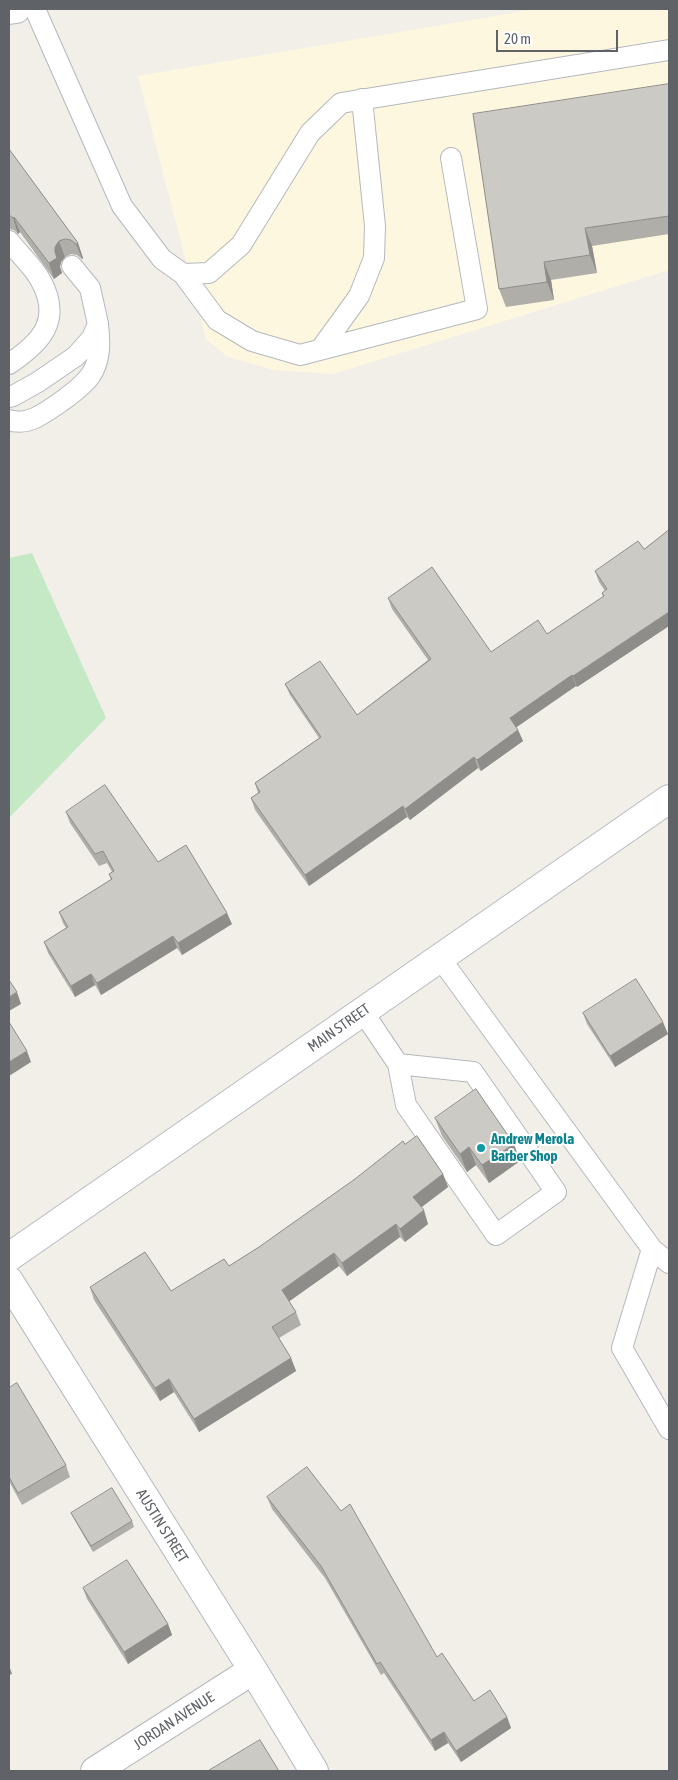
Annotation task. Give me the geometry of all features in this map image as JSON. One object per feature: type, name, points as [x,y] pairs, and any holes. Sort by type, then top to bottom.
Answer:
[{"type":"street","points":[[9,10],[16,9]]},
{"type":"street","name":"MAIN STREET","points":[[9,1257],[669,800]]},
{"type":"street","name":"AUSTIN STREET","points":[[9,1281],[253,1670],[314,1771]]},
{"type":"street","name":"JORDAN AVENUE","points":[[95,1771],[253,1670]]},
{"type":"lane","points":[[35,9],[122,206],[162,259],[183,274],[217,320],[252,341],[300,355],[477,309],[451,158]]},
{"type":"lane","points":[[183,274],[209,273],[241,245],[310,133],[341,103],[669,50]]},
{"type":"lane","points":[[320,350],[359,296],[374,258],[375,226],[362,100]]},
{"type":"lane","points":[[9,241],[40,280],[50,305],[50,317],[47,326],[38,340],[9,364]]},
{"type":"lane","points":[[9,420],[17,422],[34,418],[58,403],[83,384],[90,375],[100,351],[98,324],[90,288],[72,266]]},
{"type":"lane","points":[[9,397],[38,382],[76,356],[92,338],[98,324]]},
{"type":"lane","points":[[440,958],[652,1249],[669,1263]]},
{"type":"lane","points":[[363,1012],[398,1064],[406,1105],[496,1235],[556,1192],[473,1072],[398,1064]]},
{"type":"lane","points":[[652,1249],[622,1348],[669,1429]]},
{"type":"shaded area","points":[[537,9],[669,9],[669,270],[333,374],[274,370],[228,357],[206,339],[138,76]]},
{"type":"green space","points":[[32,553],[106,718],[9,818],[9,558]]},
{"type":"building","points":[[669,84],[669,216],[585,228],[590,255],[544,262],[547,282],[499,289],[473,114]]},
{"type":"building","points":[[9,149],[78,243],[76,244],[71,240],[65,239],[59,241],[55,247],[57,258],[49,263],[14,217],[9,215]]},
{"type":"building","points":[[669,530],[669,612],[510,718],[518,730],[477,760],[474,757],[405,809],[403,806],[305,875],[251,798],[260,792],[255,783],[321,737],[285,684],[320,661],[357,715],[431,659],[388,598],[432,567],[491,652],[538,620],[547,634],[604,596],[602,593],[607,589],[595,571],[638,541],[644,549]]},
{"type":"building","points":[[105,785],[158,862],[186,845],[227,913],[178,943],[173,936],[97,983],[91,974],[71,986],[44,942],[68,927],[59,912],[112,879],[109,874],[114,871],[103,851],[95,854],[66,812]]},
{"type":"building","points":[[636,979],[663,1022],[610,1056],[583,1013]]},
{"type":"building","points":[[9,980],[17,992],[9,997]]},
{"type":"building","points":[[9,1022],[27,1051],[9,1062]]},
{"type":"building","name":"Andrew Merola Barber Shop","points":[[476,1089],[514,1144],[482,1165],[469,1147],[460,1154],[435,1118]]},
{"type":"building","points":[[417,1136],[443,1174],[413,1197],[424,1210],[400,1229],[396,1224],[342,1263],[334,1253],[282,1290],[296,1312],[272,1327],[291,1358],[194,1419],[169,1379],[155,1388],[90,1287],[145,1252],[171,1291],[224,1259],[229,1266],[355,1179],[403,1141],[405,1144]]},
{"type":"building","points":[[17,1383],[66,1465],[18,1493],[9,1477],[9,1388]]},
{"type":"building","points":[[307,1467],[341,1511],[350,1504],[437,1657],[442,1653],[474,1701],[490,1690],[507,1717],[456,1751],[444,1732],[431,1740],[380,1662],[377,1664],[321,1566],[267,1497]]},
{"type":"building","points":[[112,1488],[132,1521],[91,1546],[71,1513]]},
{"type":"building","points":[[127,1560],[168,1624],[124,1652],[83,1588]]},
{"type":"building","points":[[260,1740],[279,1771],[208,1771]]},
{"type":"place","name":"Andrew Merola Barber Shop","points":[[481,1148]]}]
